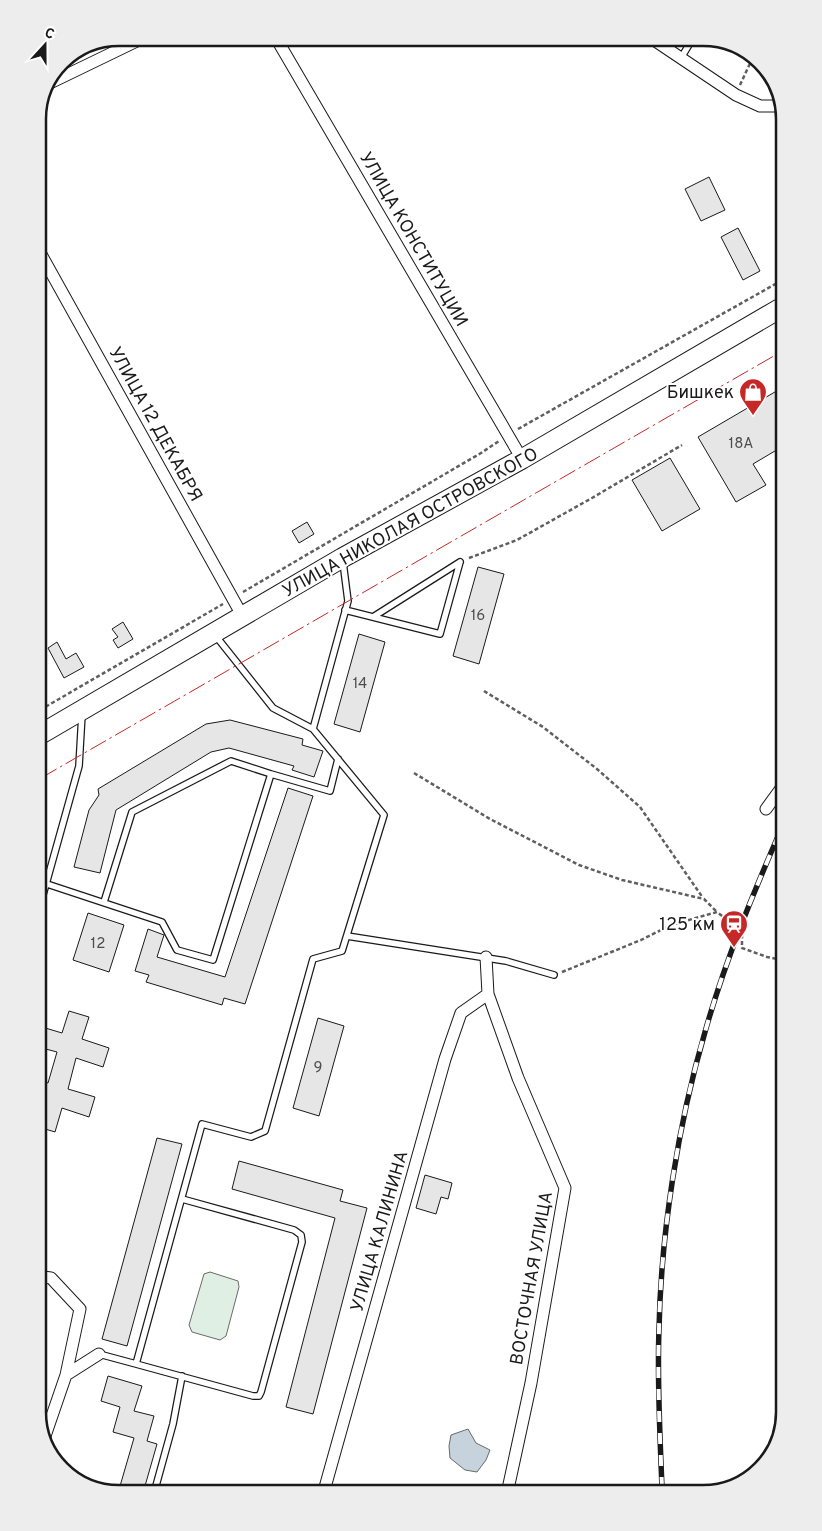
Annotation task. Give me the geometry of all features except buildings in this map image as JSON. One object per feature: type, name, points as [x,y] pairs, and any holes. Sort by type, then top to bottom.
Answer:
[{"type":"main road","name":"УЛИЦА НИКОЛАЯ ОСТРОВСКОГО","points":[[46,731],[342,558],[522,459],[776,312]]},
{"type":"street","points":[[60,78],[126,46]]},
{"type":"street","name":"УЛИЦА КОНСТИТУЦИИ","points":[[281,46],[522,459]]},
{"type":"street","points":[[663,46],[736,95],[760,106],[774,106]]},
{"type":"street","name":"УЛИЦА 12 ДЕКАБРЯ","points":[[46,263],[243,617]]},
{"type":"street","points":[[766,809],[776,795]]},
{"type":"street","name":"ВОСТОЧНАЯ УЛИЦА","points":[[486,957],[488,994],[518,1078],[565,1188],[531,1382],[509,1485]]},
{"type":"street","name":"УЛИЦА КАЛИНИНА","points":[[326,1485],[445,1059],[461,1012],[488,994]]},
{"type":"street","points":[[46,1278],[51,1278],[80,1309],[66,1375],[48,1426]]},
{"type":"street","points":[[66,1375],[99,1354]]},
{"type":"lane","points":[[681,58],[688,46]]},
{"type":"lane","points":[[313,729],[348,601],[342,558]]},
{"type":"lane","points":[[373,617],[460,562]]},
{"type":"lane","points":[[345,610],[440,634],[460,562]]},
{"type":"lane","points":[[136,1364],[202,1124],[251,1138],[265,1131],[313,959],[342,951],[384,815],[313,729],[273,708],[214,633]]},
{"type":"lane","points":[[46,887],[79,766],[82,710]]},
{"type":"lane","points":[[104,902],[132,812],[231,761],[330,791],[338,759]]},
{"type":"lane","points":[[47,884],[162,922],[176,950],[213,960],[271,774]]},
{"type":"lane","points":[[347,936],[486,957],[506,961],[554,976]]},
{"type":"lane","points":[[99,1354],[253,1396],[260,1394],[302,1242],[301,1235],[294,1230],[182,1199]]},
{"type":"lane","points":[[156,1485],[173,1424],[182,1376]]},
{"type":"path","points":[[736,95],[750,64]]},
{"type":"path","points":[[46,707],[481,453],[508,435],[776,284]]},
{"type":"path","points":[[460,562],[517,540],[682,445]]},
{"type":"path","points":[[484,691],[543,728],[598,769],[640,807],[704,899],[717,912],[742,931],[742,948],[776,958]]},
{"type":"path","points":[[414,773],[490,819],[579,865],[622,880],[704,899]]},
{"type":"path","points":[[554,976],[671,925],[717,912]]},
{"type":"green space","points":[[210,1272],[238,1281],[239,1287],[226,1336],[220,1340],[192,1332],[189,1325],[204,1274]]},
{"type":"shaded area","points":[[468,1429],[476,1443],[490,1450],[486,1460],[477,1472],[465,1470],[450,1458],[449,1446],[451,1435]]},
{"type":"railway","points":[[662,1485],[658,1369],[660,1292],[667,1217],[679,1141],[695,1067],[721,979],[776,841]]},
{"type":"power","points":[[46,775],[776,355]]},
{"type":"place","name":"Бишкек","points":[[753,416]]},
{"type":"place","name":"125 км","points":[[734,948]]}]
